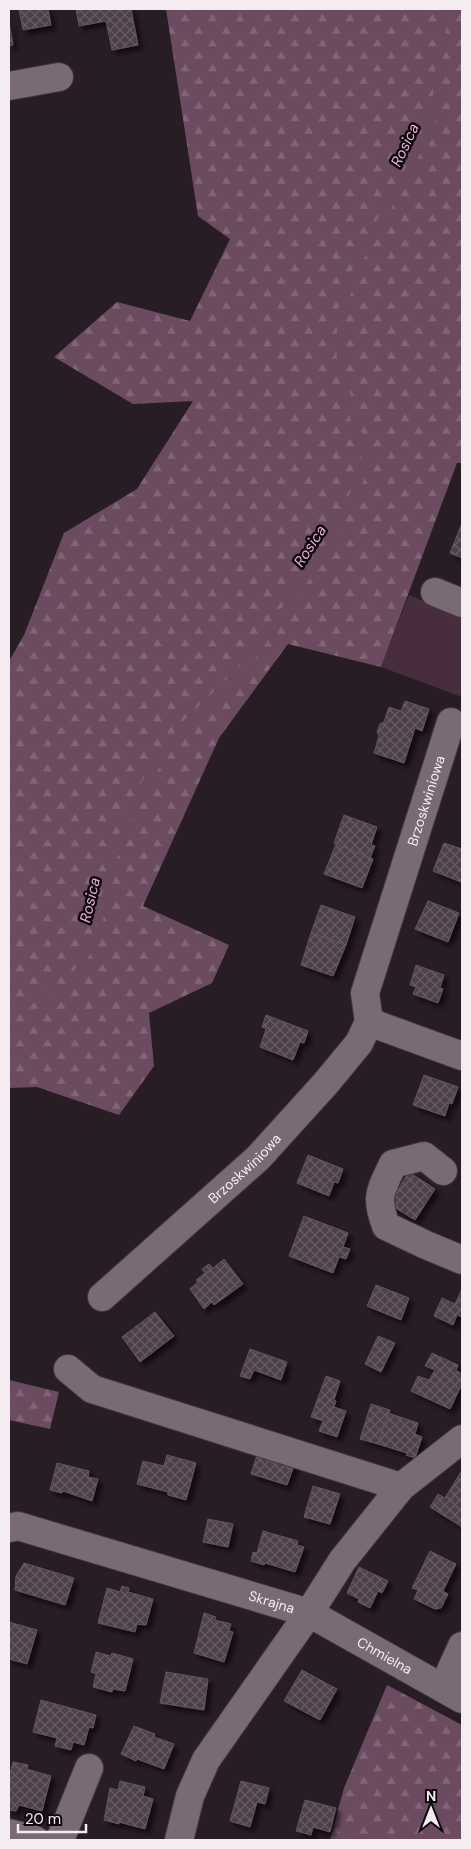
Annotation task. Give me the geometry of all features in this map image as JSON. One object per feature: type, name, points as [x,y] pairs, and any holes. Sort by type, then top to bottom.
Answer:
[{"type":"street","points":[[9,86],[59,77]]},
{"type":"street","points":[[435,592],[462,603]]},
{"type":"street","name":"Brzoskwiniowa","points":[[102,1297],[258,1158],[326,1083],[359,1043],[369,1022],[366,993],[450,722]]},
{"type":"street","points":[[369,1022],[462,1056]]},
{"type":"street","points":[[443,1171],[424,1156],[393,1164],[380,1190],[379,1207],[386,1226],[462,1260]]},
{"type":"street","points":[[68,1369],[92,1389],[401,1487]]},
{"type":"street","name":"Skrajna","points":[[9,1528],[18,1526],[309,1613],[342,1561],[401,1487],[462,1439]]},
{"type":"street","points":[[179,1840],[190,1796],[206,1760],[309,1613]]},
{"type":"street","name":"Chmielna","points":[[309,1613],[452,1693]]},
{"type":"street","points":[[452,1693],[462,1646]]},
{"type":"street","points":[[60,1840],[89,1768]]},
{"type":"street","points":[[9,1833],[35,1840]]},
{"type":"shaded area","points":[[409,595],[462,616],[462,697],[381,667]]},
{"type":"green space","points":[[166,9],[462,9],[462,463],[457,463],[381,667],[288,644],[219,738],[143,906],[229,945],[212,983],[149,1013],[154,1066],[119,1115],[37,1087],[9,1088],[9,661],[24,635],[64,533],[137,489],[193,401],[133,404],[54,357],[117,302],[190,321],[230,239],[198,216]]},
{"type":"green space","points":[[9,1380],[59,1392],[50,1429],[9,1420]]},
{"type":"green space","points":[[387,1685],[462,1725],[462,1840],[330,1840],[344,1788]]},
{"type":"building","points":[[19,9],[48,9],[51,25],[23,30]]},
{"type":"building","points":[[76,9],[131,9],[138,45],[112,50],[106,21],[79,26]]},
{"type":"building","points":[[9,22],[13,45],[9,46]]},
{"type":"building","points":[[462,523],[462,558],[450,553]]},
{"type":"building","points":[[405,701],[429,709],[422,731],[415,728],[404,763],[374,753],[379,736],[377,732],[380,724],[384,722],[389,707],[401,711]]},
{"type":"building","points":[[344,815],[377,827],[371,845],[375,846],[370,858],[334,843]]},
{"type":"building","points":[[444,843],[462,849],[461,882],[433,871]]},
{"type":"building","points":[[336,844],[373,859],[362,888],[324,874]]},
{"type":"building","points":[[428,901],[459,913],[448,942],[415,929]]},
{"type":"building","points":[[321,905],[355,917],[346,945],[311,933]]},
{"type":"building","points":[[311,933],[346,945],[333,976],[301,965]]},
{"type":"building","points":[[416,965],[444,975],[440,988],[443,989],[438,1003],[413,994],[416,987],[410,985]]},
{"type":"building","points":[[266,1015],[308,1031],[304,1043],[300,1042],[293,1060],[260,1047],[266,1029],[262,1027]]},
{"type":"building","points":[[424,1075],[458,1087],[452,1104],[449,1103],[445,1116],[413,1105]]},
{"type":"building","points":[[308,1155],[343,1169],[338,1183],[334,1182],[329,1196],[297,1183]]},
{"type":"building","points":[[409,1172],[435,1189],[415,1220],[389,1204]]},
{"type":"building","points":[[304,1216],[348,1233],[343,1247],[350,1249],[346,1259],[339,1257],[333,1273],[289,1256]]},
{"type":"building","points":[[224,1259],[243,1284],[214,1305],[212,1302],[204,1309],[190,1289],[198,1282],[196,1280],[205,1273],[202,1269],[209,1264],[213,1268]]},
{"type":"building","points":[[376,1285],[409,1298],[401,1320],[367,1306]]},
{"type":"building","points":[[462,1289],[462,1317],[457,1315],[453,1325],[434,1316],[442,1298],[455,1304]]},
{"type":"building","points":[[155,1312],[174,1336],[140,1362],[122,1337]]},
{"type":"building","points":[[378,1336],[395,1343],[381,1372],[365,1364]]},
{"type":"building","points":[[250,1349],[287,1362],[281,1380],[254,1370],[250,1379],[240,1376]]},
{"type":"building","points":[[432,1353],[458,1365],[456,1370],[462,1374],[462,1384],[450,1409],[411,1391],[418,1376],[429,1380],[435,1370],[425,1366]]},
{"type":"building","points":[[326,1376],[340,1381],[334,1400],[336,1401],[334,1407],[346,1411],[337,1437],[319,1431],[323,1421],[311,1417]]},
{"type":"building","points":[[371,1404],[390,1410],[378,1444],[360,1439]]},
{"type":"building","points":[[388,1413],[418,1423],[415,1434],[422,1437],[415,1458],[406,1455],[407,1453],[378,1444]]},
{"type":"building","points":[[258,1452],[295,1463],[287,1485],[251,1474]]},
{"type":"building","points":[[167,1455],[196,1463],[186,1500],[168,1495],[168,1492],[137,1484],[143,1461],[164,1466]]},
{"type":"building","points":[[57,1463],[89,1471],[88,1477],[98,1479],[92,1501],[63,1491],[62,1493],[50,1490]]},
{"type":"building","points":[[462,1470],[462,1490],[453,1485]]},
{"type":"building","points":[[453,1485],[462,1490],[462,1527],[430,1507],[438,1494],[445,1498]]},
{"type":"building","points":[[313,1486],[340,1494],[330,1524],[304,1517]]},
{"type":"building","points":[[208,1519],[233,1524],[228,1547],[203,1542]]},
{"type":"building","points":[[263,1531],[298,1541],[297,1545],[304,1547],[295,1572],[251,1561],[253,1552],[257,1553]]},
{"type":"building","points":[[430,1551],[456,1564],[443,1591],[448,1594],[441,1608],[435,1609],[414,1599],[418,1590],[412,1588]]},
{"type":"building","points":[[24,1563],[74,1578],[65,1605],[15,1590],[16,1576]]},
{"type":"building","points":[[359,1567],[388,1581],[382,1593],[378,1591],[370,1608],[358,1602],[359,1599],[347,1593]]},
{"type":"building","points":[[122,1586],[129,1588],[128,1592],[153,1599],[146,1625],[137,1624],[135,1632],[98,1623],[107,1588],[120,1592]]},
{"type":"building","points":[[204,1613],[216,1617],[215,1620],[231,1624],[229,1631],[233,1632],[224,1662],[194,1653]]},
{"type":"building","points":[[9,1622],[37,1630],[27,1664],[9,1659]]},
{"type":"building","points":[[96,1652],[111,1656],[112,1653],[133,1659],[125,1691],[113,1689],[112,1692],[93,1687],[96,1674],[91,1672]]},
{"type":"building","points":[[302,1670],[337,1689],[320,1720],[284,1701]]},
{"type":"building","points":[[166,1672],[208,1679],[204,1710],[160,1703]]},
{"type":"building","points":[[41,1700],[96,1715],[93,1728],[89,1727],[84,1745],[73,1742],[71,1750],[55,1746],[57,1738],[33,1732]]},
{"type":"building","points":[[134,1726],[155,1734],[154,1737],[174,1744],[164,1769],[137,1759],[136,1761],[121,1754]]},
{"type":"building","points":[[13,1762],[28,1765],[27,1769],[51,1776],[42,1811],[19,1805],[16,1811],[9,1810],[9,1778]]},
{"type":"building","points":[[120,1781],[145,1787],[143,1796],[153,1799],[145,1829],[104,1820],[110,1788],[118,1790]]},
{"type":"building","points":[[241,1781],[269,1788],[265,1804],[257,1802],[250,1827],[230,1821]]},
{"type":"building","points":[[305,1800],[336,1808],[330,1832],[313,1827],[311,1835],[296,1831]]},
{"type":"waterway","name":"Rosica","points":[[9,1018],[37,996],[70,988],[97,931],[114,855],[145,783],[183,726],[249,662],[334,537],[367,464],[340,371],[341,310],[361,257],[407,173],[435,113],[444,9]]}]
